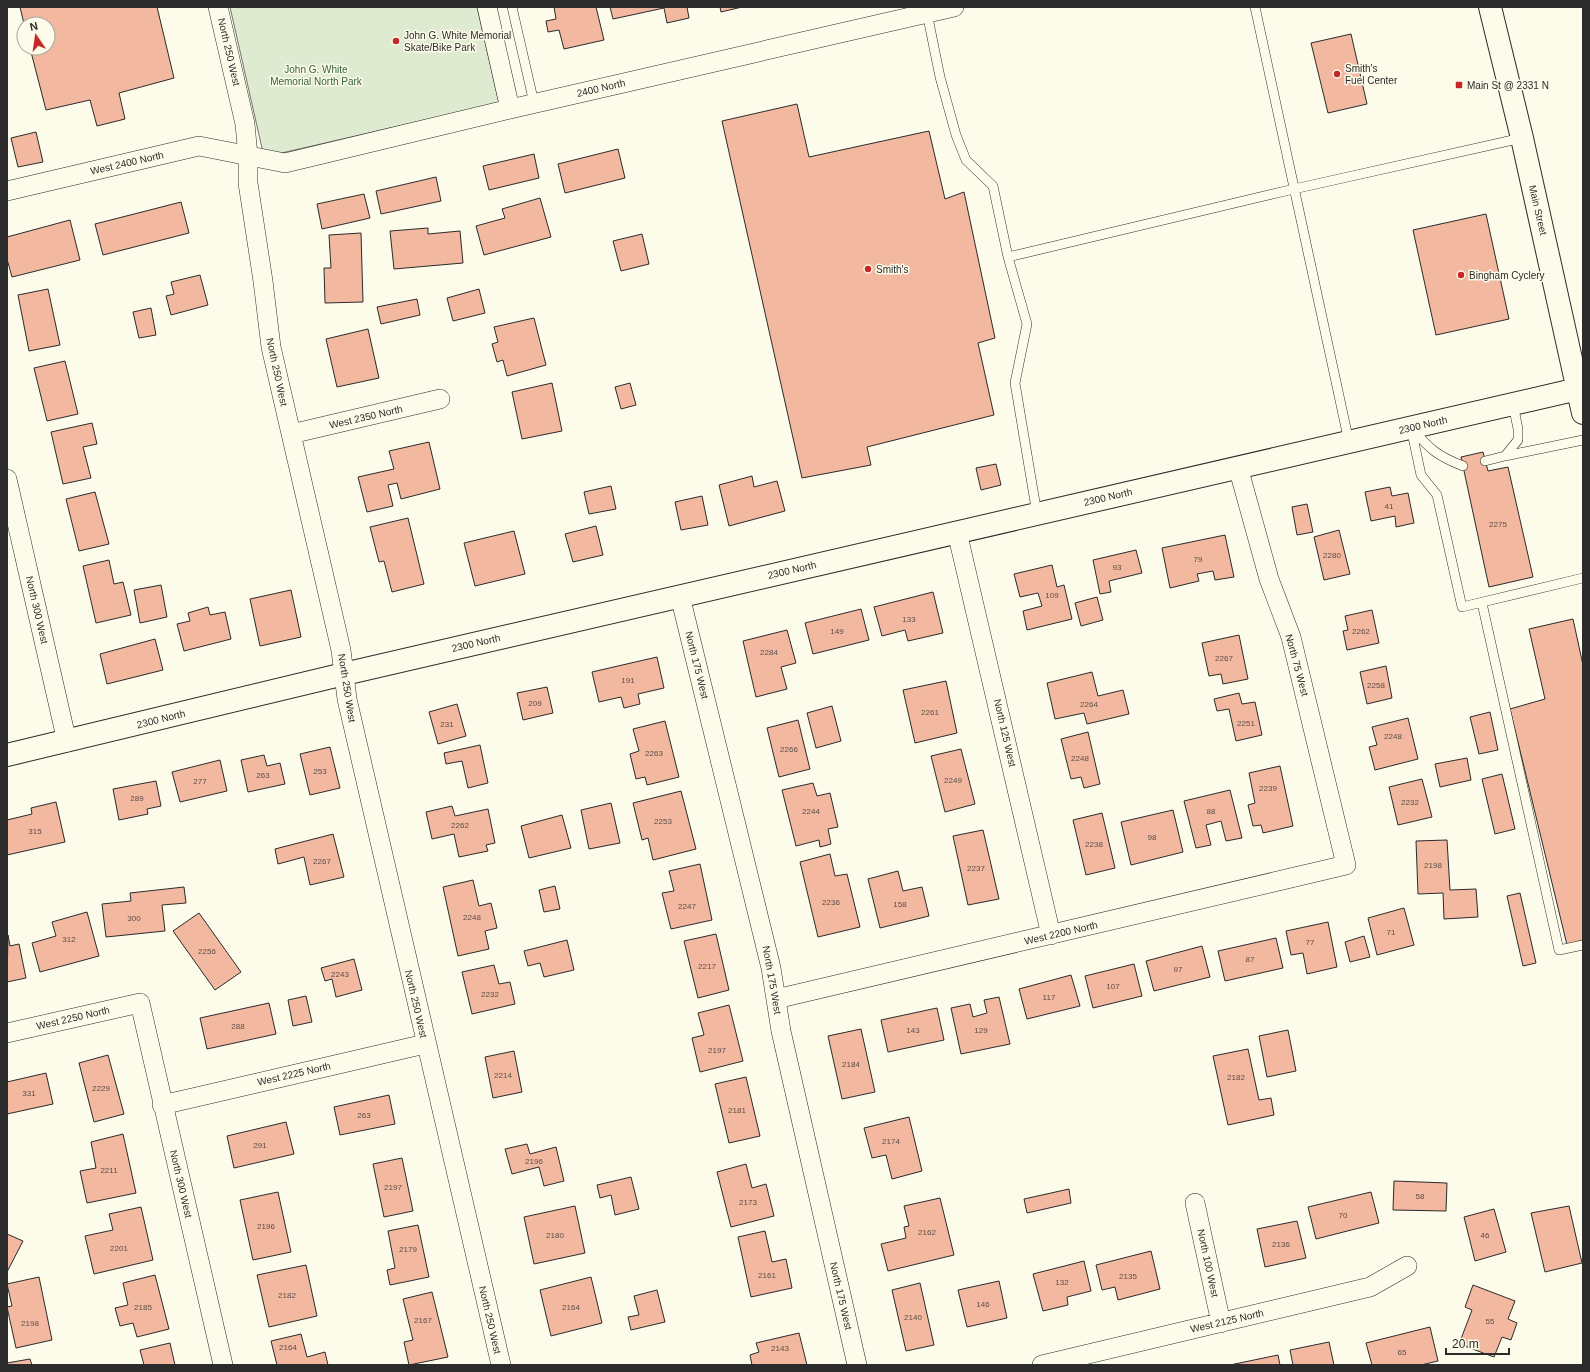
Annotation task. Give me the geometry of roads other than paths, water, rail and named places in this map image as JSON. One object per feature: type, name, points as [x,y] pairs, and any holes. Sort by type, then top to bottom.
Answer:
[{"type":"street","name":"North 250 West","points":[[218,7],[245,124],[248,156],[248,183],[263,281],[271,348],[341,650],[347,699],[425,1044],[500,1365]]},
{"type":"street","points":[[487,7],[510,109]]},
{"type":"street","name":"2400 North","points":[[248,156],[285,163],[534,103],[954,7]]},
{"type":"street","name":"Main Street","points":[[1490,7],[1522,138],[1583,413]]},
{"type":"street","name":"West 2400 North","points":[[7,191],[199,146],[248,156]]},
{"type":"street","name":"2300 North","points":[[7,755],[67,742],[344,674],[1411,428],[1578,388]]},
{"type":"street","name":"West 2350 North","points":[[291,434],[440,399]]},
{"type":"street","name":"North 75 West","points":[[1238,467],[1269,579],[1290,638],[1346,865]]},
{"type":"street","name":"North 300 West","points":[[7,479],[67,742]]},
{"type":"street","name":"North 125 West","points":[[957,532],[1051,935]]},
{"type":"street","name":"North 175 West","points":[[680,596],[771,968],[783,1039],[857,1365]]},
{"type":"street","name":"West 2200 North","points":[[776,999],[1346,865]]},
{"type":"street","name":"North 300 West","points":[[140,1002],[162,1105],[223,1365]]},
{"type":"street","name":"West 2250 North","points":[[7,1033],[140,1002]]},
{"type":"street","name":"West 2225 North","points":[[162,1105],[425,1044]]},
{"type":"street","name":"North 100 West","points":[[1195,1203],[1221,1323]]},
{"type":"street","name":"West 2125 North","points":[[1042,1365],[1370,1287],[1407,1266]]},
{"type":"lane","points":[[512,7],[534,103]]},
{"type":"lane","points":[[1255,7],[1349,442]]},
{"type":"lane","points":[[927,13],[940,78],[956,135],[966,160],[993,186],[1008,257],[1027,324],[1015,383],[1037,514]]},
{"type":"lane","points":[[1008,257],[1294,189],[1522,138]]},
{"type":"lane","points":[[1505,456],[1518,440],[1518,429],[1513,404]]},
{"type":"lane","points":[[1411,428],[1430,448],[1447,459],[1463,466]]},
{"type":"lane","points":[[1411,428],[1421,475],[1437,495],[1462,608],[1583,578]]},
{"type":"lane","points":[[1486,461],[1583,440]]},
{"type":"lane","points":[[1482,603],[1559,950],[1583,945]]},
{"type":"place","name":"John G. White Memorial Skate/Bike Park","points":[[396,41]]},
{"type":"place","name":"Smith's Fuel Center","points":[[1337,74]]},
{"type":"place","name":"Main St @ 2331 N","points":[[1459,85]]},
{"type":"place","name":"Smith's","points":[[868,269]]},
{"type":"place","name":"Bingham Cyclery","points":[[1461,275]]},
{"type":"park label","name":"John G. White Memorial North Park","points":[[316,74]]}]
